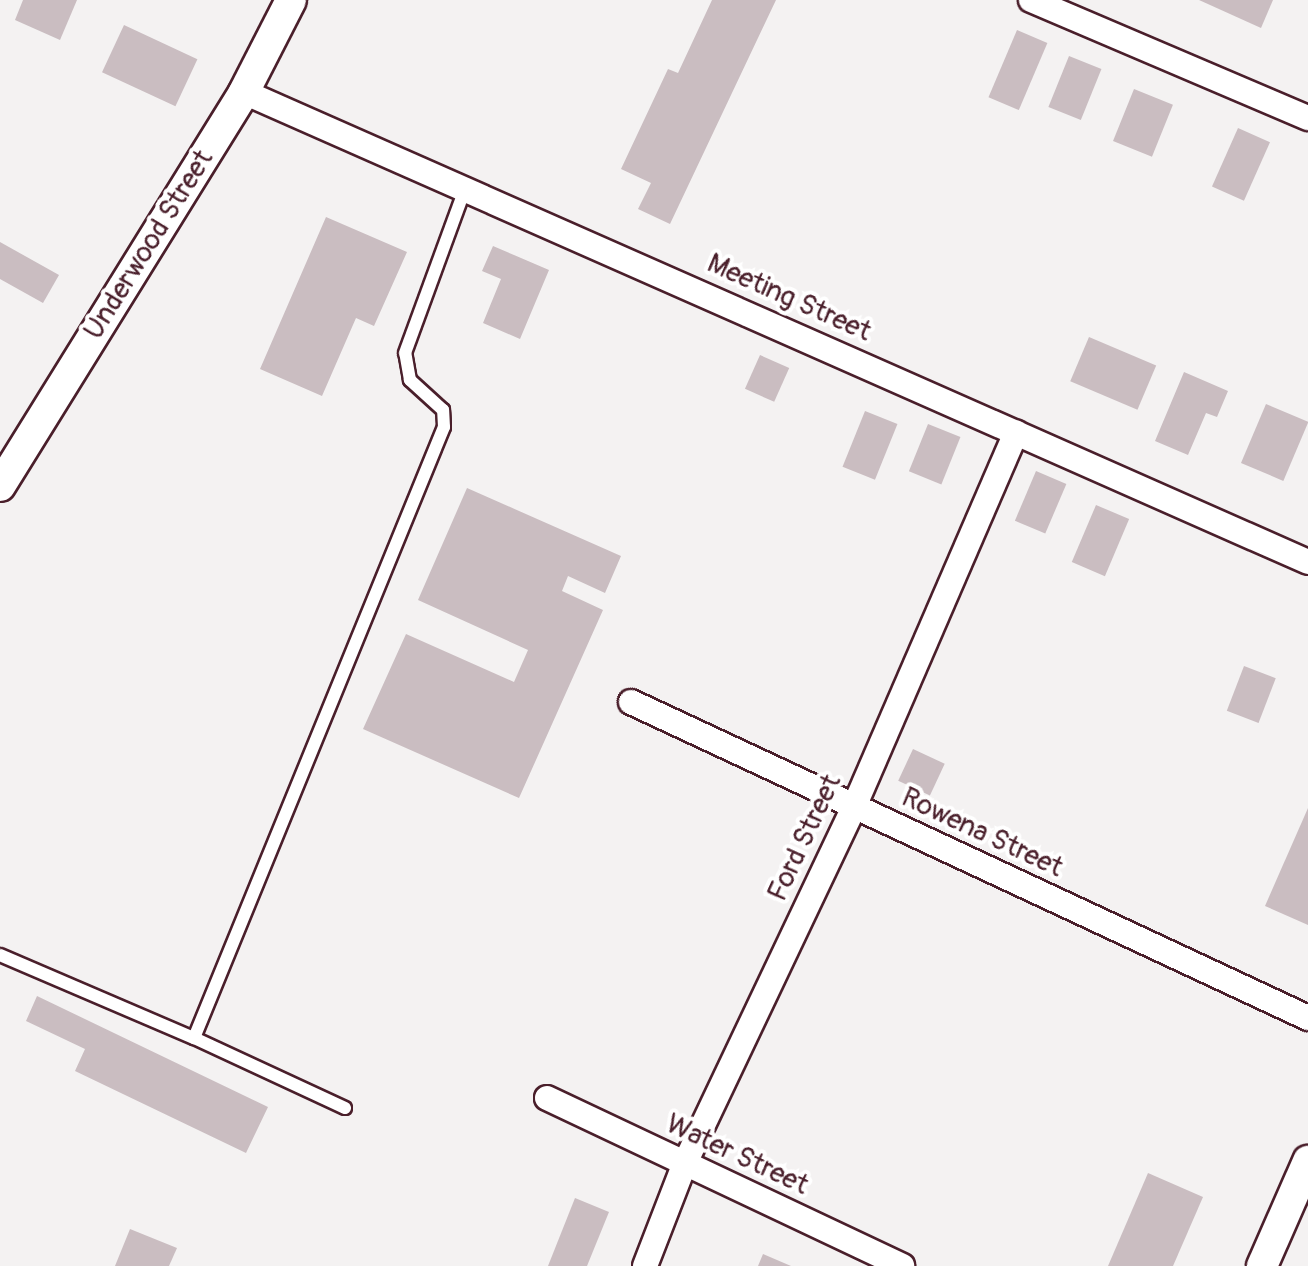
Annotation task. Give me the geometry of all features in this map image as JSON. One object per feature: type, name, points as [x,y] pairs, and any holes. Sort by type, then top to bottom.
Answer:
[{"type":"street","name":"Underwood Street","points":[[0,486],[244,92],[291,0]]},
{"type":"street","points":[[1046,4],[1308,118]]},
{"type":"street","name":"Meeting Street","points":[[244,92],[1308,562]]},
{"type":"street","name":"Ford Street","points":[[645,1266],[685,1163],[854,807],[1016,433]]},
{"type":"street","name":"Rowena Street","points":[[631,702],[1308,1018]]},
{"type":"street","name":"Water Street","points":[[547,1098],[902,1266]]},
{"type":"street","points":[[1262,1266],[1304,1179]]},
{"type":"lane","points":[[194,1038],[444,427],[443,410],[410,380],[405,353],[465,189]]},
{"type":"lane","points":[[0,955],[194,1038],[345,1108]]},
{"type":"building","points":[[23,0],[77,0],[60,40],[15,20]]},
{"type":"building","points":[[712,0],[776,0],[670,224],[638,209],[651,183],[621,169],[668,69],[678,73]]},
{"type":"building","points":[[1199,0],[1273,0],[1261,28]]},
{"type":"building","points":[[124,25],[197,59],[175,106],[102,72]]},
{"type":"building","points":[[1017,30],[1047,43],[1019,110],[988,97]]},
{"type":"building","points":[[1069,56],[1101,69],[1081,120],[1048,107]]},
{"type":"building","points":[[1134,89],[1173,105],[1152,157],[1113,141]]},
{"type":"building","points":[[1238,128],[1270,142],[1244,201],[1212,186]]},
{"type":"building","points":[[326,217],[407,252],[374,326],[356,318],[322,396],[260,369]]},
{"type":"building","points":[[0,242],[59,275],[43,303],[0,279]]},
{"type":"building","points":[[493,246],[549,270],[520,339],[483,323],[501,279],[482,271]]},
{"type":"building","points":[[1089,337],[1156,366],[1137,410],[1070,381]]},
{"type":"building","points":[[760,355],[789,368],[774,402],[745,389]]},
{"type":"building","points":[[1184,372],[1228,391],[1217,417],[1206,413],[1188,455],[1155,441]]},
{"type":"building","points":[[1266,404],[1308,422],[1283,481],[1241,463]]},
{"type":"building","points":[[865,411],[897,424],[875,480],[843,467]]},
{"type":"building","points":[[928,424],[960,437],[941,484],[909,471]]},
{"type":"building","points":[[1036,471],[1066,484],[1045,534],[1015,521]]},
{"type":"building","points":[[467,488],[621,556],[605,593],[568,576],[562,591],[603,610],[519,798],[363,729],[406,634],[514,682],[528,650],[418,600]]},
{"type":"building","points":[[1096,505],[1129,519],[1105,576],[1072,562]]},
{"type":"building","points":[[1244,666],[1276,678],[1259,723],[1227,711]]},
{"type":"building","points":[[913,749],[945,764],[930,796],[898,781]]},
{"type":"building","points":[[1308,808],[1308,925],[1265,906]]},
{"type":"building","points":[[37,996],[268,1107],[246,1153],[75,1071],[85,1049],[26,1021]]},
{"type":"building","points":[[1148,1173],[1203,1197],[1173,1266],[1108,1266]]},
{"type":"building","points":[[575,1198],[609,1212],[587,1266],[548,1266]]},
{"type":"building","points":[[130,1229],[177,1248],[169,1266],[115,1266]]},
{"type":"building","points":[[763,1254],[791,1266],[758,1266]]}]
